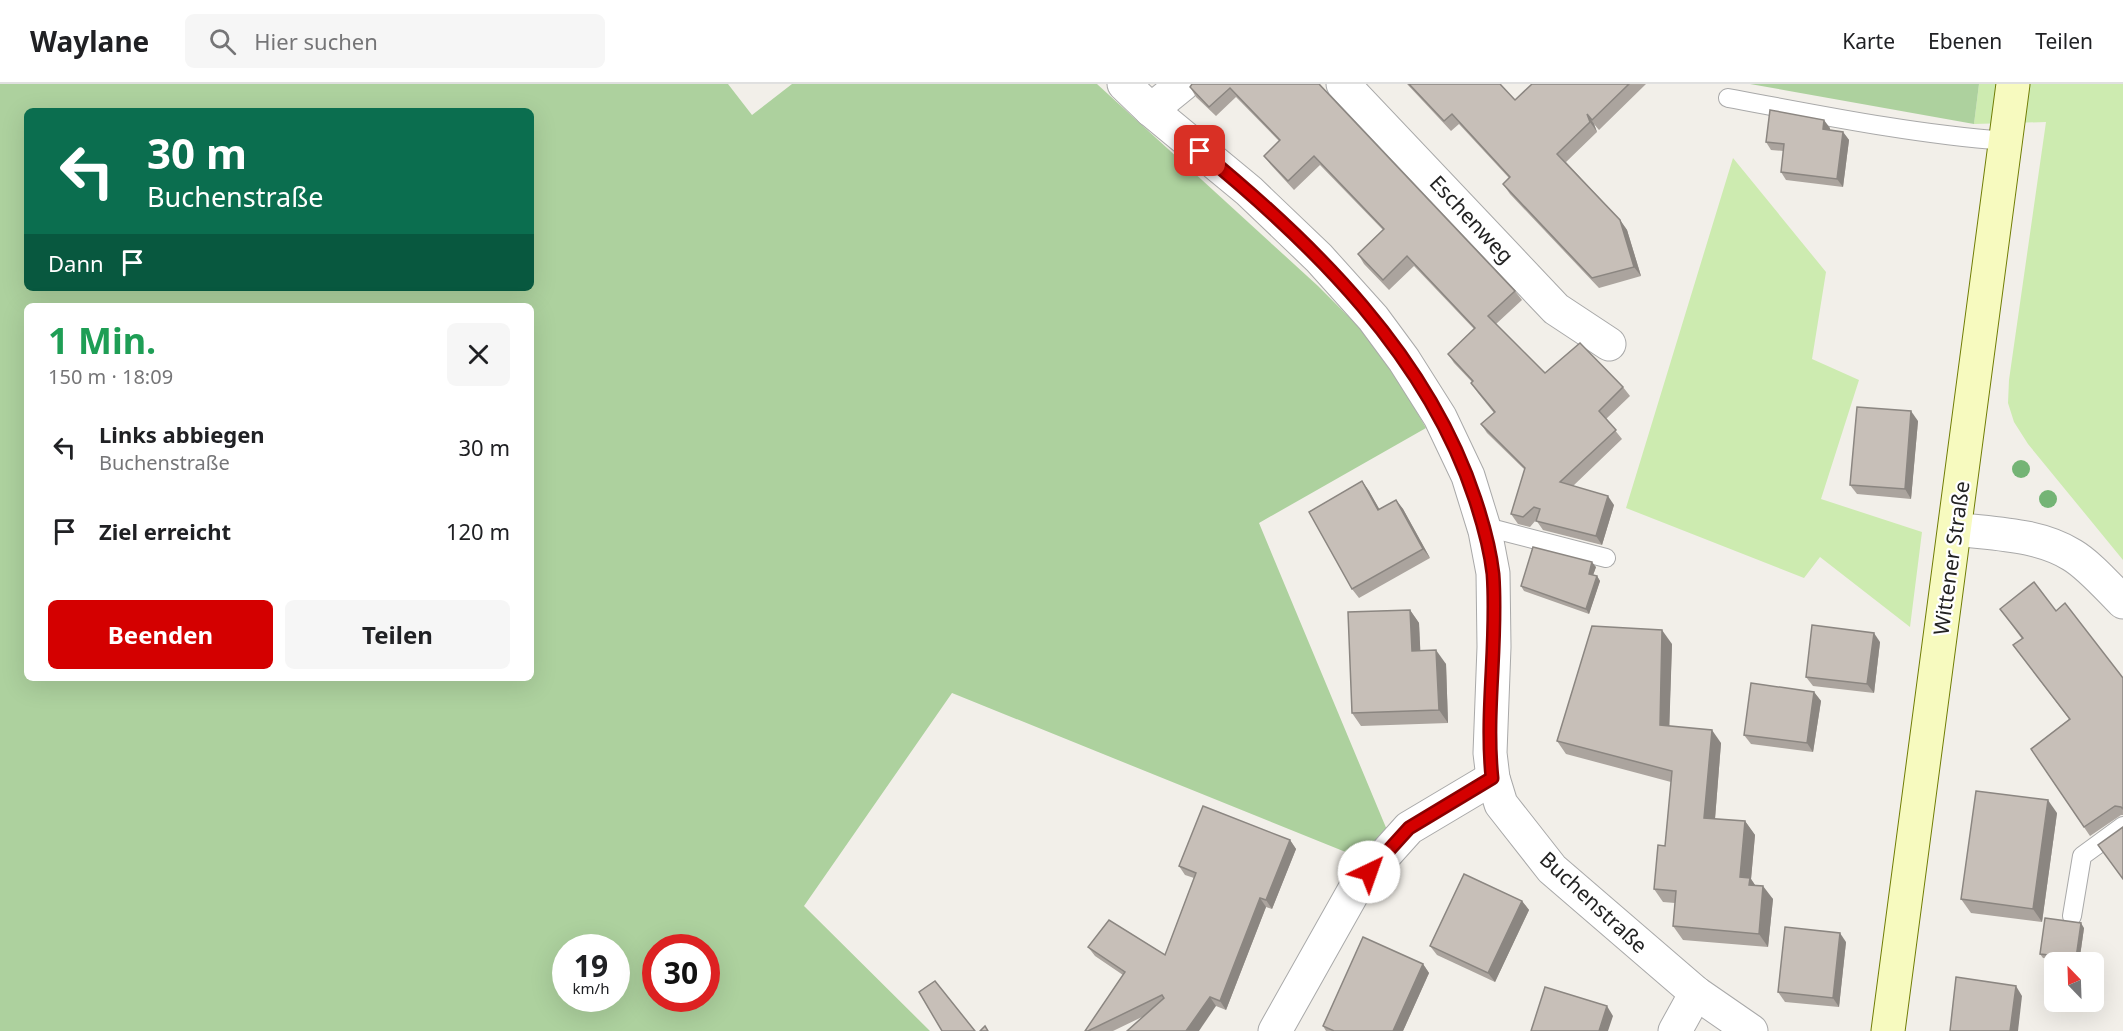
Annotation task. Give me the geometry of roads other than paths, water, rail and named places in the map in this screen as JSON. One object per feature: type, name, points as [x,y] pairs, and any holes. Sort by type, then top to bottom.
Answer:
[{"type":"main road","name":"Wittener Straße","points":[[1888,1031],[2013,84]]},
{"type":"street","name":"Buchenstraße","points":[[1124,84],[1151,110],[1249,191],[1319,258],[1373,318],[1404,360],[1440,417],[1468,476],[1485,531],[1492,573],[1494,647],[1490,753],[1492,778],[1501,804],[1552,869],[1696,993],[1751,1031]]},
{"type":"street","points":[[1151,110],[1183,84]]},
{"type":"street","name":"Eschenweg","points":[[1342,84],[1556,309],[1610,344]]},
{"type":"street","points":[[1955,529],[2026,538],[2055,546],[2074,556],[2123,602]]},
{"type":"street","points":[[1275,1031],[1356,887],[1409,828],[1492,778]]},
{"type":"street","points":[[1675,1031],[1696,993]]},
{"type":"lane","points":[[1728,98],[1857,122],[1964,138],[2006,141]]},
{"type":"lane","points":[[1485,531],[1498,530],[1606,558]]},
{"type":"lane","points":[[2072,916],[2082,856],[2123,826]]}]
